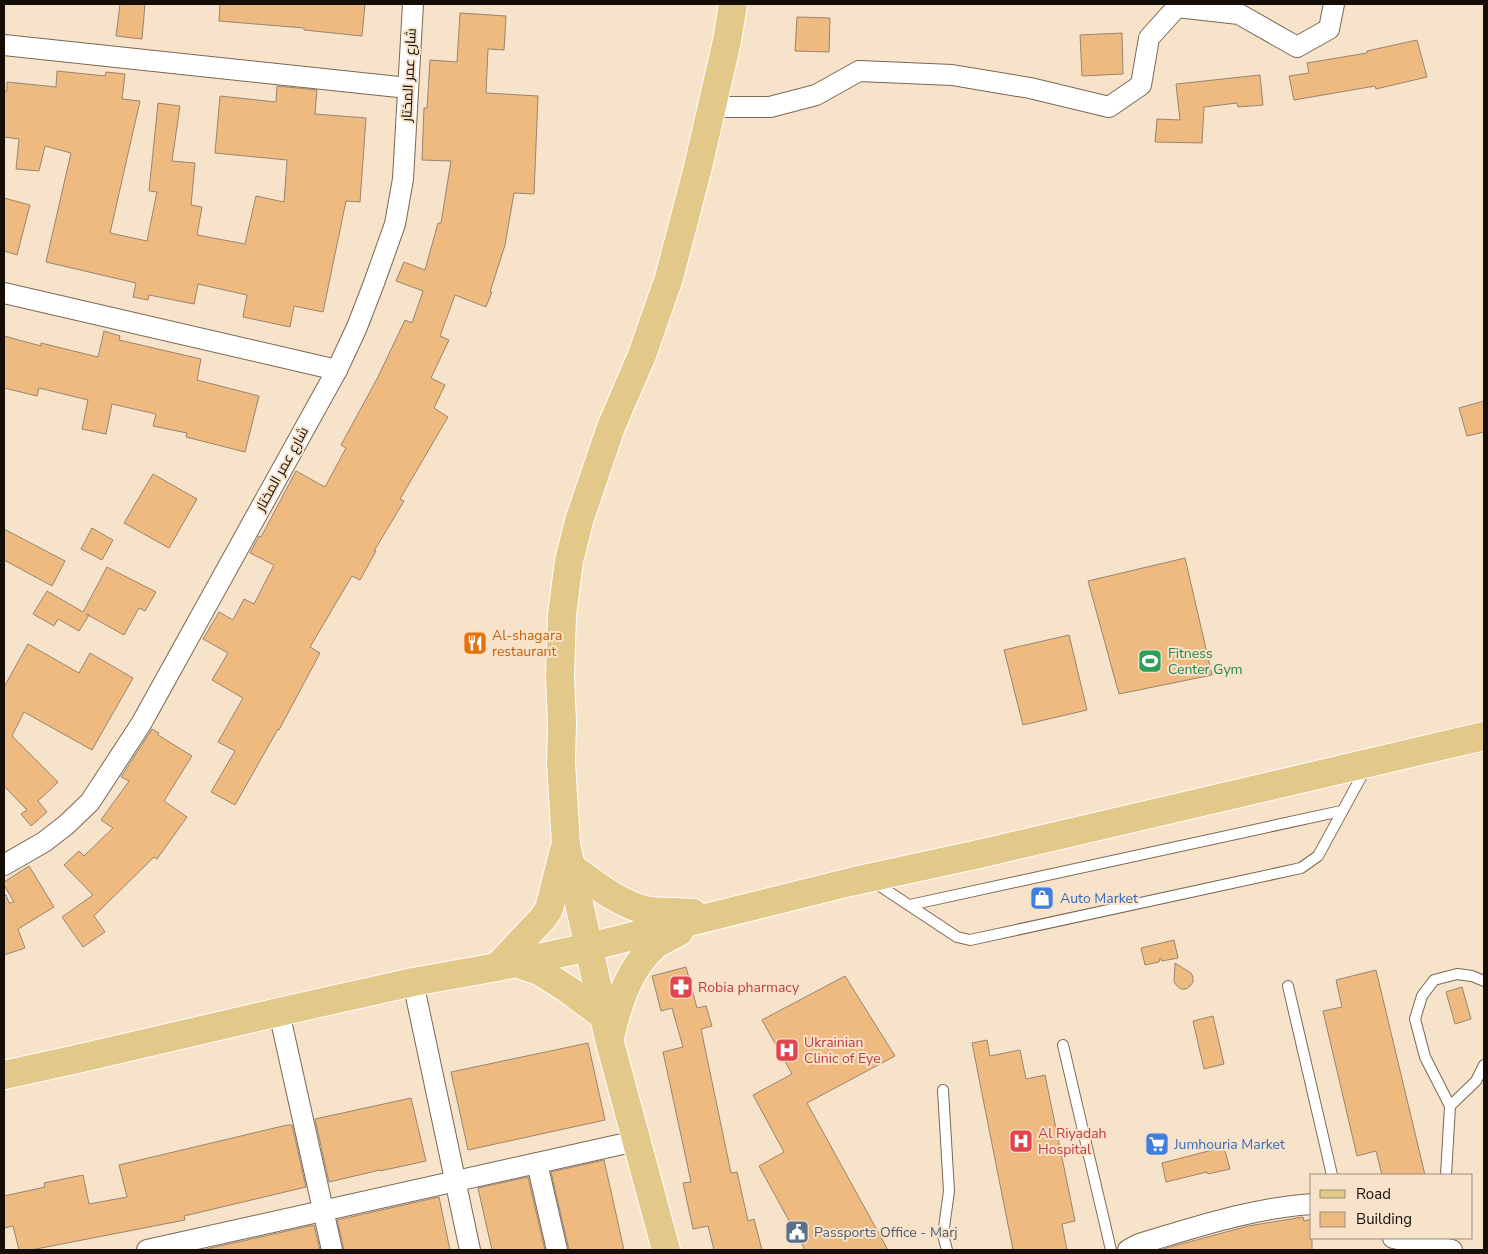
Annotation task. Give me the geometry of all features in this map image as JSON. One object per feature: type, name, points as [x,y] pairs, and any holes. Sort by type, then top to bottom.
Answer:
[{"type":"main road","points":[[666,1250],[607,1028],[568,855],[561,763],[560,677],[562,615],[569,561],[579,521],[611,427],[642,355],[669,278],[698,167],[727,41],[733,4]]},
{"type":"main road","points":[[4,1075],[413,982],[589,947],[869,878],[1484,736]]},
{"type":"main road","points":[[568,855],[601,889],[624,902],[646,910],[712,917]]},
{"type":"main road","points":[[506,964],[549,909],[568,855]]},
{"type":"main road","points":[[607,1028],[628,981],[637,966],[656,944],[712,917]]},
{"type":"main road","points":[[506,964],[539,971],[566,988],[607,1028]]},
{"type":"street","name":"شارع عمر المختار","points":[[4,865],[44,842],[90,802],[141,724],[337,370],[371,292],[395,224],[403,179],[412,4]]},
{"type":"street","points":[[712,107],[770,107],[816,95],[859,71],[952,75],[1030,88],[1109,107],[1141,85],[1149,38],[1177,7],[1239,14],[1297,46],[1329,29],[1334,4]]},
{"type":"street","points":[[4,45],[408,88]]},
{"type":"street","points":[[4,293],[337,370]]},
{"type":"street","points":[[413,982],[470,1250]]},
{"type":"street","points":[[279,1012],[332,1250]]},
{"type":"street","points":[[147,1250],[636,1141]]},
{"type":"street","points":[[538,1163],[557,1250]]},
{"type":"street","points":[[1128,1250],[1139,1244],[1225,1218],[1263,1210],[1310,1204]]},
{"type":"street","points":[[1401,1239],[1446,1245]]},
{"type":"lane","points":[[869,878],[956,937],[970,940],[1301,868],[1318,856],[1369,763]]},
{"type":"lane","points":[[910,905],[1341,811]]},
{"type":"lane","points":[[1446,1174],[1450,1106],[1425,1057],[1415,1019],[1422,996],[1434,980],[1457,974],[1472,976],[1484,981]]},
{"type":"lane","points":[[1288,986],[1332,1174]]},
{"type":"lane","points":[[1063,1045],[1111,1250]]},
{"type":"lane","points":[[1450,1106],[1476,1081],[1484,1065]]},
{"type":"lane","points":[[943,1090],[949,1191],[943,1235],[947,1250]]},
{"type":"building","points":[[120,4],[145,4],[142,39],[116,36]]},
{"type":"building","points":[[220,4],[365,4],[362,36],[304,30],[304,28],[219,21]]},
{"type":"building","points":[[460,13],[506,16],[504,50],[488,49],[486,93],[538,96],[534,194],[514,193],[505,245],[486,307],[455,295],[440,336],[449,340],[431,378],[445,385],[434,408],[448,417],[400,499],[404,501],[374,551],[376,551],[360,580],[352,576],[310,647],[320,653],[279,730],[235,805],[211,792],[235,751],[218,742],[243,698],[212,680],[228,653],[203,639],[219,612],[233,620],[244,599],[254,604],[274,565],[250,553],[259,536],[261,537],[296,471],[325,487],[346,448],[341,445],[378,377],[405,320],[412,323],[423,291],[396,281],[404,262],[425,270],[438,223],[441,223],[451,161],[422,160],[424,108],[427,108],[430,60],[457,62]]},
{"type":"building","points":[[797,17],[830,18],[829,52],[795,51]]},
{"type":"building","points":[[1122,33],[1123,74],[1082,76],[1080,35]]},
{"type":"building","points":[[1417,40],[1427,77],[1376,89],[1375,86],[1294,100],[1289,76],[1309,73],[1307,63],[1367,53],[1367,51]]},
{"type":"building","points":[[57,71],[105,76],[106,72],[125,74],[122,99],[140,101],[110,233],[147,241],[157,192],[149,191],[158,103],[180,106],[172,161],[195,163],[191,205],[202,207],[197,235],[245,244],[256,196],[284,202],[287,160],[215,153],[220,96],[276,102],[277,86],[317,90],[315,114],[366,118],[360,202],[346,201],[323,312],[294,306],[290,327],[243,317],[247,295],[198,284],[194,304],[149,295],[148,300],[133,297],[136,283],[46,262],[71,153],[45,146],[39,171],[16,169],[19,139],[4,137],[4,91],[7,91],[7,82],[56,87]]},
{"type":"building","points":[[1260,75],[1263,105],[1238,107],[1237,103],[1204,107],[1202,143],[1155,142],[1157,119],[1180,120],[1176,84]]},
{"type":"building","points":[[4,198],[30,205],[17,255],[4,251]]},
{"type":"building","points":[[104,331],[120,336],[119,340],[201,359],[197,380],[259,396],[245,452],[186,437],[187,433],[153,426],[156,414],[112,404],[106,434],[82,429],[88,400],[39,388],[37,396],[4,388],[4,336],[41,346],[41,343],[98,357]]},
{"type":"building","points":[[1484,401],[1484,432],[1467,436],[1459,408]]},
{"type":"building","points":[[153,474],[197,499],[169,548],[124,523]]},
{"type":"building","points":[[92,528],[113,540],[102,560],[81,549]]},
{"type":"building","points":[[4,529],[65,561],[52,586],[4,560]]},
{"type":"building","points":[[1185,558],[1212,675],[1119,694],[1088,581]]},
{"type":"building","points":[[107,567],[156,592],[145,611],[139,608],[124,635],[89,615],[79,631],[58,619],[54,626],[33,614],[47,591],[83,612]]},
{"type":"building","points":[[1069,635],[1087,710],[1023,725],[1004,650]]},
{"type":"building","points":[[28,644],[79,673],[90,653],[133,678],[92,750],[24,712],[12,736],[58,782],[38,801],[47,812],[31,826],[21,814],[27,810],[4,786],[4,687]]},
{"type":"building","points":[[152,729],[159,733],[158,735],[192,756],[164,801],[187,817],[157,859],[154,857],[94,916],[105,932],[83,947],[62,917],[93,895],[64,865],[79,851],[84,856],[113,828],[101,820],[129,781],[121,777]]},
{"type":"building","points":[[29,866],[54,907],[18,929],[25,948],[4,955],[4,895],[6,895],[9,903],[14,902],[4,882]]},
{"type":"building","points":[[1174,940],[1178,958],[1162,961],[1160,958],[1159,962],[1145,965],[1141,948]]},
{"type":"building","points":[[1175,963],[1191,973],[1193,977],[1193,982],[1186,989],[1181,989],[1174,982]]},
{"type":"building","points":[[686,967],[697,1008],[706,1006],[712,1026],[701,1029],[731,1173],[737,1172],[748,1221],[754,1219],[762,1250],[714,1250],[708,1226],[693,1229],[683,1183],[691,1182],[663,1052],[683,1047],[672,1008],[661,1011],[652,976]]},
{"type":"building","points":[[1376,970],[1425,1174],[1382,1174],[1376,1151],[1357,1156],[1323,1011],[1342,1007],[1336,980]]},
{"type":"building","points":[[845,976],[895,1056],[807,1103],[888,1250],[805,1250],[759,1166],[784,1152],[753,1095],[792,1074],[762,1020]]},
{"type":"building","points":[[1462,987],[1471,1019],[1455,1024],[1446,992]]},
{"type":"building","points":[[1213,1016],[1224,1064],[1204,1069],[1193,1021]]},
{"type":"building","points":[[987,1040],[990,1056],[1020,1050],[1026,1079],[1045,1075],[1075,1221],[1062,1224],[1067,1250],[1013,1250],[972,1043]]},
{"type":"building","points":[[588,1043],[605,1120],[468,1150],[451,1072]]},
{"type":"building","points":[[411,1098],[426,1161],[329,1182],[315,1119]]},
{"type":"building","points":[[292,1125],[306,1187],[184,1216],[185,1220],[31,1250],[19,1250],[13,1226],[4,1228],[4,1196],[45,1187],[44,1183],[83,1175],[89,1204],[127,1197],[119,1165]]},
{"type":"building","points":[[1224,1147],[1230,1169],[1208,1174],[1207,1172],[1166,1182],[1162,1163]]},
{"type":"building","points":[[604,1160],[624,1250],[569,1250],[551,1172]]},
{"type":"building","points":[[528,1177],[545,1250],[492,1250],[478,1188]]},
{"type":"building","points":[[439,1197],[450,1250],[344,1250],[337,1220]]},
{"type":"building","points":[[1303,1217],[1304,1221],[1310,1220],[1312,1250],[1159,1250],[1248,1226]]},
{"type":"building","points":[[314,1225],[320,1250],[202,1250]]},
{"type":"place","name":"Al-shagara restaurant","points":[[475,643]]},
{"type":"place","name":"Fitness Center Gym","points":[[1150,661]]},
{"type":"place","name":"Auto Market","points":[[1042,898]]},
{"type":"place","name":"Robia pharmacy","points":[[681,987]]},
{"type":"place","name":"Ukrainian Clinic of Eye","points":[[787,1050]]},
{"type":"place","name":"Al Riyadah Hospital","points":[[1021,1141]]},
{"type":"place","name":"Jumhouria Market","points":[[1157,1144]]},
{"type":"place","name":"Passports Office - Marj","points":[[797,1232]]}]
